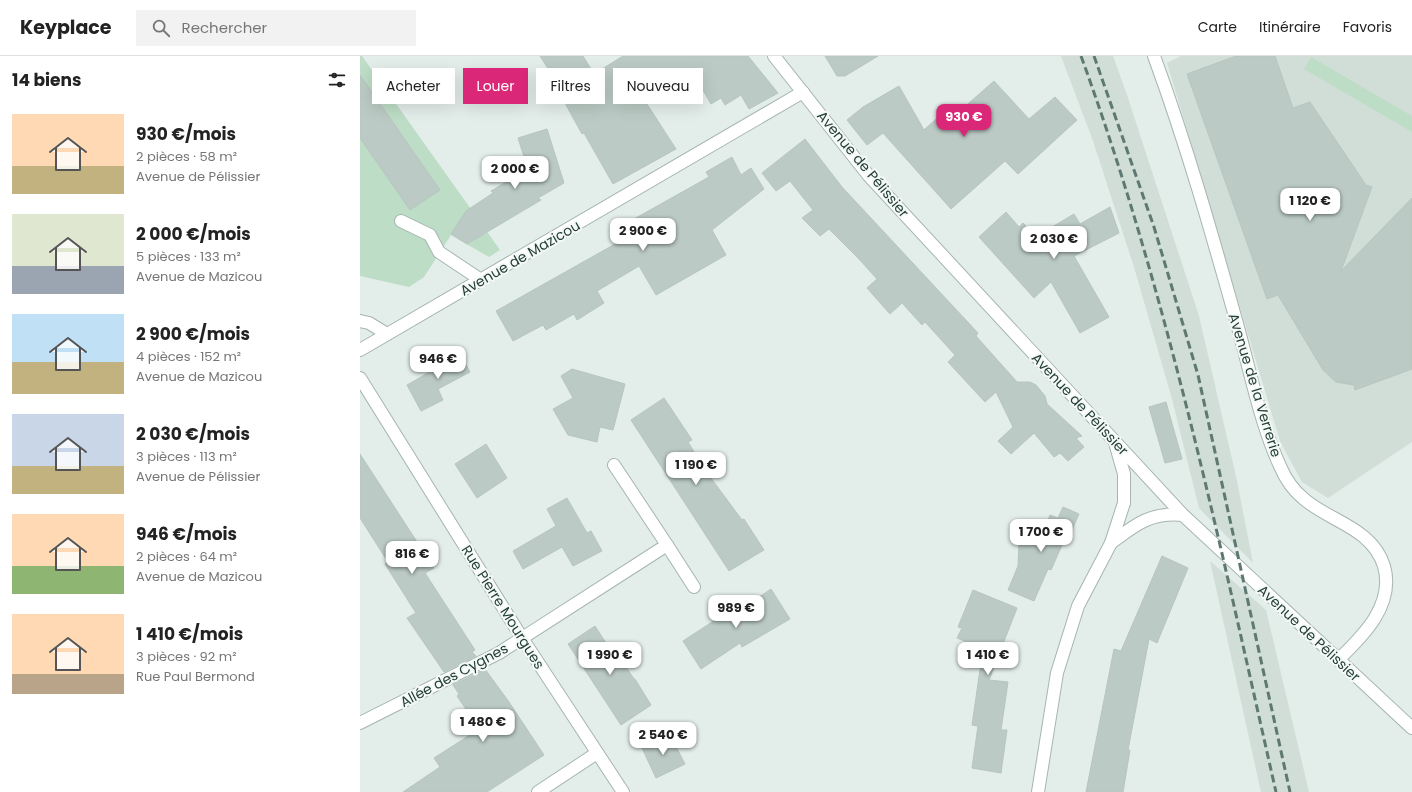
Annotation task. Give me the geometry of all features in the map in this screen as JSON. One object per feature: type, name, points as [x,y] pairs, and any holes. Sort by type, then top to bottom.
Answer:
[{"type":"street","name":"Avenue de Pélissier","points":[[774,56],[869,176],[1183,515],[1412,728]]},
{"type":"street","name":"Avenue de la Verrerie","points":[[1154,56],[1202,201],[1263,417],[1280,465],[1286,478],[1303,498],[1366,538],[1375,548],[1384,566],[1386,579],[1382,605],[1374,620],[1338,660]]},
{"type":"street","name":"Avenue de Mazicou","points":[[360,350],[803,92]]},
{"type":"street","points":[[401,222],[430,235],[439,252],[481,280]]},
{"type":"street","points":[[360,321],[369,323],[388,334]]},
{"type":"street","name":"Rue Pierre Mourgues","points":[[360,378],[522,638],[623,792]]},
{"type":"street","points":[[1038,792],[1057,673],[1078,606],[1111,543],[1124,503],[1124,474],[1116,443]]},
{"type":"street","points":[[614,465],[694,587]]},
{"type":"street","points":[[1111,543],[1141,521],[1170,514],[1183,515]]},
{"type":"street","name":"Allée des Cygnes","points":[[360,723],[499,653],[667,545]]},
{"type":"street","points":[[538,792],[597,753]]},
{"type":"shaded area","points":[[1061,56],[1113,56],[1199,316],[1237,481],[1253,563],[1199,508],[1172,399],[1134,267],[1093,141]]},
{"type":"shaded area","points":[[1181,56],[1412,56],[1412,442],[1328,498],[1302,482],[1280,441],[1167,63]]},
{"type":"shaded area","points":[[1210,561],[1266,610],[1309,792],[1261,792]]},
{"type":"green space","points":[[360,56],[362,56],[372,70],[372,104],[396,104],[500,250],[489,257],[451,235],[424,277],[409,287],[360,276]]},
{"type":"green space","points":[[1311,57],[1412,116],[1412,132],[1304,69]]},
{"type":"building","points":[[540,56],[583,56],[590,68],[548,68]]},
{"type":"building","points":[[623,56],[748,56],[778,93],[749,109],[741,95],[725,105],[721,98],[711,104],[703,90],[703,68],[613,68],[613,104],[647,104],[676,149],[613,184],[584,133],[582,134],[566,104],[605,104],[605,68],[604,68]]},
{"type":"building","points":[[825,56],[878,56],[845,76],[837,76]]},
{"type":"building","points":[[1236,56],[1275,56],[1293,108],[1310,102],[1366,185],[1372,187],[1341,271],[1412,198],[1412,369],[1355,390],[1354,385],[1336,382],[1323,370],[1278,295],[1267,299],[1187,74]]},
{"type":"building","points":[[360,75],[372,92],[372,104],[380,104],[440,190],[410,210],[360,138]]},
{"type":"building","points":[[994,81],[1029,119],[1055,97],[1077,120],[1018,174],[1005,161],[951,209],[883,133],[867,145],[847,120],[863,107],[899,86],[924,130],[946,110],[953,117]]},
{"type":"building","points":[[547,129],[564,183],[538,198],[541,200],[467,244],[451,234],[466,211],[493,193],[491,191],[528,169],[518,138]]},
{"type":"building","points":[[805,139],[842,187],[978,333],[976,336],[1017,382],[1030,382],[1036,385],[1045,396],[1047,404],[1082,436],[1076,438],[1084,447],[1068,461],[1060,453],[1054,457],[1034,433],[1011,454],[998,441],[1013,427],[996,392],[985,402],[948,362],[955,355],[925,322],[922,325],[902,303],[890,314],[867,288],[877,279],[859,259],[829,229],[820,236],[802,218],[813,210],[790,181],[776,191],[762,173]]},
{"type":"building","points":[[732,157],[741,175],[751,168],[764,189],[712,230],[726,255],[656,295],[639,266],[597,291],[604,303],[577,320],[574,314],[546,330],[543,325],[513,341],[496,311],[624,239],[618,228],[709,177],[706,172]]},
{"type":"building","points":[[1110,207],[1119,233],[1074,256],[1109,317],[1080,333],[1051,282],[1034,298],[979,237],[1006,212],[1019,227],[1023,223],[1031,231],[1037,227],[1042,233],[1074,214],[1080,224]]},
{"type":"building","points":[[458,350],[470,372],[438,389],[443,400],[421,411],[407,385],[442,365],[439,360]]},
{"type":"building","points":[[572,369],[625,384],[613,430],[600,427],[597,442],[568,435],[553,409],[573,398],[561,376]]},
{"type":"building","points":[[664,398],[692,440],[688,442],[705,470],[742,520],[744,519],[764,550],[729,571],[631,420]]},
{"type":"building","points":[[1166,402],[1182,459],[1165,463],[1149,407]]},
{"type":"building","points":[[486,444],[507,478],[477,498],[455,464]]},
{"type":"building","points":[[360,454],[434,568],[425,573],[475,650],[472,652],[476,656],[444,672],[407,618],[416,613],[385,564],[388,562],[360,518]]},
{"type":"building","points":[[567,498],[587,533],[591,531],[602,551],[573,566],[562,547],[523,569],[513,551],[556,526],[547,509]]},
{"type":"building","points":[[1063,507],[1079,514],[1069,537],[1066,536],[1051,570],[1048,569],[1034,601],[1008,590],[1018,566],[1019,543],[1027,546],[1038,522],[1046,525],[1050,515],[1058,518]]},
{"type":"building","points":[[1162,556],[1188,568],[1157,643],[1149,639],[1128,750],[1130,750],[1123,792],[1086,792],[1114,649],[1121,651]]},
{"type":"building","points":[[771,589],[790,619],[742,647],[740,643],[701,669],[683,641],[735,607],[737,612]]},
{"type":"building","points":[[973,590],[1017,608],[989,680],[1008,682],[1001,730],[1007,730],[1001,773],[972,768],[978,726],[972,725],[983,649],[957,638],[962,628],[958,627]]},
{"type":"building","points":[[595,626],[613,654],[616,652],[651,705],[621,725],[568,644]]},
{"type":"building","points":[[485,669],[544,755],[487,792],[403,792],[440,767],[434,758],[473,733],[469,728],[476,724],[457,696],[459,694],[453,685]]},
{"type":"building","points":[[670,735],[685,764],[656,778],[642,748]]},
{"type":"railway","points":[[1081,56],[1112,146],[1166,329],[1213,514],[1276,792]]},
{"type":"railway","points":[[1094,56],[1154,227],[1198,375],[1290,792]]}]
